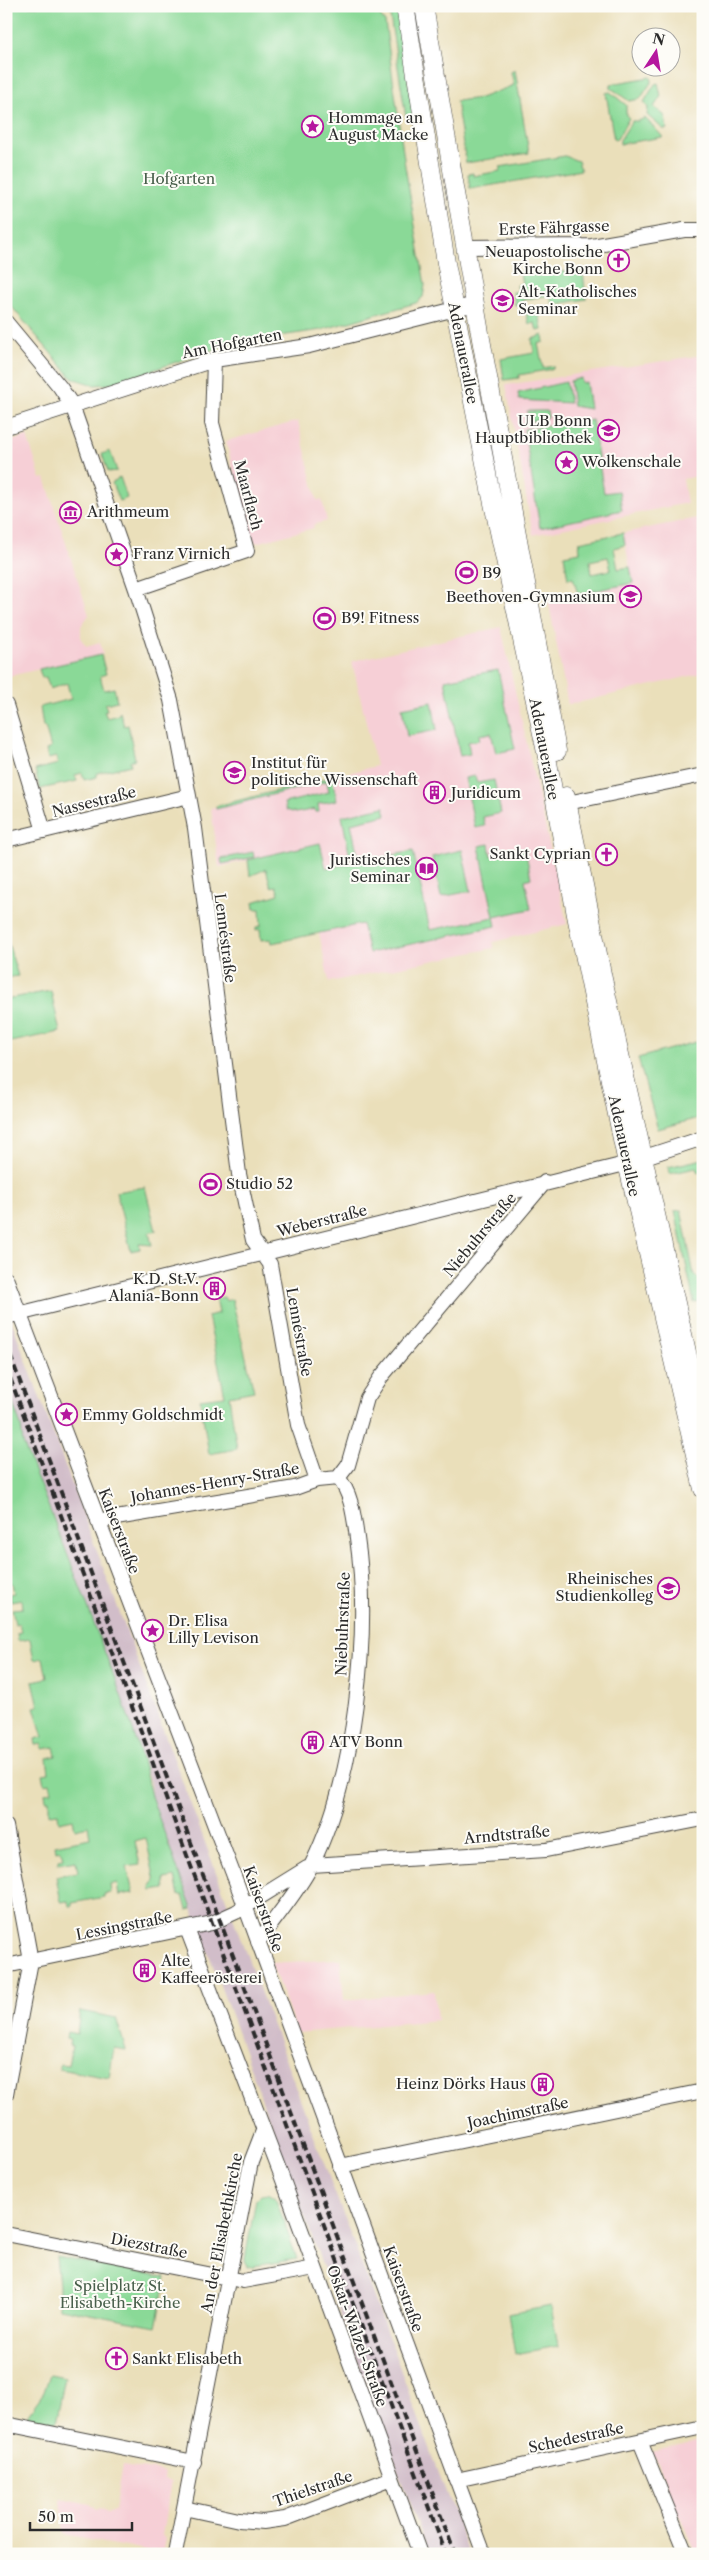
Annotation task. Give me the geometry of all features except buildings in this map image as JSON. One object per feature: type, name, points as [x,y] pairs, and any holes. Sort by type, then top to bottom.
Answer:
[{"type":"main road","points":[[405,6],[428,35]]},
{"type":"main road","name":"Adenauerallee","points":[[405,6],[454,309],[628,1163],[703,1489]]},
{"type":"main road","name":"Adenauerallee","points":[[424,6],[475,304],[567,803],[603,979],[703,1423]]},
{"type":"street","name":"Erste Fährgasse","points":[[465,246],[592,246],[684,230],[703,230]]},
{"type":"street","name":"Am Hofgarten","points":[[6,427],[214,360],[309,346],[475,304]]},
{"type":"street","points":[[6,322],[60,387],[72,405]]},
{"type":"street","name":"Maarflach","points":[[136,589],[247,551],[212,423],[214,360]]},
{"type":"street","name":"Lennéstraße","points":[[72,405],[136,589],[171,700],[189,796],[239,1174],[254,1240],[270,1264],[298,1425],[317,1480]]},
{"type":"street","points":[[6,705],[44,831]]},
{"type":"street","points":[[567,803],[703,775]]},
{"type":"street","name":"Nassestraße","points":[[6,840],[189,796]]},
{"type":"street","name":"Weberstraße","points":[[17,1319],[262,1253],[628,1163],[644,1156],[703,1138]]},
{"type":"street","name":"Niebuhrstraße","points":[[258,1942],[312,1865],[337,1795],[361,1663],[363,1575],[354,1518],[346,1486],[338,1478],[348,1465],[368,1398],[381,1377],[545,1182]]},
{"type":"street","name":"Kaiserstraße","points":[[6,1278],[17,1319],[100,1527],[246,1907],[484,2554]]},
{"type":"street","name":"Johannes-Henry-Straße","points":[[100,1527],[295,1488],[317,1480],[338,1478]]},
{"type":"street","name":"Arndtstraße","points":[[312,1865],[546,1850],[703,1819]]},
{"type":"street","points":[[6,1826],[31,1961],[6,2094]]},
{"type":"street","points":[[246,1907],[312,1865]]},
{"type":"street","name":"Lessingstraße","points":[[6,1966],[212,1923],[246,1907]]},
{"type":"street","points":[[187,1929],[263,2130]]},
{"type":"street","name":"Joachimstraße","points":[[342,2171],[703,2091]]},
{"type":"street","name":"Oskar-Walzel-Straße","points":[[263,2130],[420,2554]]},
{"type":"street","name":"An der Elisabethkirche","points":[[175,2554],[230,2279],[251,2162],[263,2130]]},
{"type":"street","name":"Diezstraße","points":[[6,2234],[243,2281],[315,2268]]},
{"type":"street","points":[[6,2424],[194,2462]]},
{"type":"street","name":"Schedestraße","points":[[458,2485],[703,2427]]},
{"type":"street","points":[[640,2441],[686,2554]]},
{"type":"street","name":"Thielstraße","points":[[184,2508],[238,2520],[263,2522],[284,2519],[392,2478]]},
{"type":"shaded area","name":"ULB Bonn Hauptbibliothek","points":[[703,355],[703,475],[683,479],[687,503],[533,535],[506,385]]},
{"type":"shaded area","points":[[298,421],[317,500],[322,500],[327,521],[313,525],[314,528],[256,543],[250,538],[226,441]]},
{"type":"shaded area","points":[[27,436],[41,479],[45,478],[89,615],[81,626],[81,639],[86,646],[100,642],[103,654],[6,677],[6,443]]},
{"type":"shaded area","name":"Beethoven-Gymnasium","points":[[703,490],[703,673],[568,705],[548,599],[633,583],[623,533],[702,517],[697,491]]},
{"type":"shaded area","points":[[501,627],[567,924],[493,942],[494,948],[329,982],[319,933],[362,923],[333,905],[320,844],[219,867],[211,808],[376,766],[352,661]]},
{"type":"shaded area","points":[[6,1306],[469,2554],[428,2554],[151,1796],[150,1783],[119,1690],[68,1554],[23,1443],[21,1426],[6,1385]]},
{"type":"shaded area","points":[[340,1959],[344,2000],[434,1991],[437,2020],[297,2033],[271,1963]]},
{"type":"shaded area","points":[[703,2439],[703,2554],[696,2554],[652,2452]]},
{"type":"shaded area","points":[[123,2465],[165,2472],[164,2480],[171,2482],[162,2535],[165,2539],[162,2554],[64,2535],[61,2498],[90,2504],[97,2510],[100,2508],[107,2512],[115,2511]]},
{"type":"green space","name":"Hofgarten","points":[[6,6],[372,6],[385,22],[405,166],[425,285],[423,297],[416,303],[321,330],[232,343],[112,384],[94,385],[72,378],[6,300]]},
{"type":"green space","points":[[384,6],[394,6],[399,16],[414,118],[406,118],[390,16]]},
{"type":"green space","points":[[515,70],[529,153],[466,163],[456,101],[480,98],[514,85],[511,72]]},
{"type":"green space","points":[[645,78],[651,78],[652,81],[640,99],[629,101],[611,88],[611,84]]},
{"type":"green space","points":[[658,83],[661,96],[654,107],[665,116],[667,129],[663,129],[647,115],[648,108],[644,102],[655,84]]},
{"type":"green space","points":[[610,92],[626,105],[626,113],[629,118],[617,139],[614,140],[606,93]]},
{"type":"green space","points":[[645,118],[663,137],[620,144],[620,140],[632,121]]},
{"type":"green space","points":[[565,156],[578,161],[581,170],[470,189],[468,174],[473,173],[473,176],[500,171],[500,167]]},
{"type":"green space","points":[[583,271],[586,299],[553,305],[550,295],[522,300],[522,304],[515,305],[513,292],[518,292],[517,285],[522,284],[520,273]]},
{"type":"green space","points":[[545,308],[545,312],[539,313],[542,330],[537,331],[535,323],[529,324],[526,312]]},
{"type":"green space","points":[[543,335],[544,342],[538,344],[543,368],[553,366],[553,369],[519,375],[519,378],[504,380],[501,359],[534,353],[532,339]]},
{"type":"green space","points":[[581,378],[582,383],[586,382],[590,409],[573,406],[570,381]]},
{"type":"green space","points":[[566,382],[570,403],[519,400],[518,393]]},
{"type":"green space","points":[[527,411],[547,411],[548,417],[529,422]]},
{"type":"green space","points":[[592,420],[604,493],[619,491],[622,510],[540,528],[524,429]]},
{"type":"green space","points":[[110,451],[117,471],[108,472],[102,454]]},
{"type":"green space","points":[[120,477],[127,498],[119,501],[112,483]]},
{"type":"green space","points":[[623,533],[625,545],[614,548],[618,569],[630,567],[633,583],[578,594],[573,578],[568,579],[564,555],[580,552],[579,542]],"holes":[[[608,557],[611,570],[592,574],[590,561]]]},
{"type":"green space","points":[[101,655],[106,674],[100,676],[104,690],[114,688],[117,701],[105,704],[107,710],[104,711],[107,718],[118,715],[120,712],[124,726],[128,725],[135,759],[130,761],[131,765],[97,773],[97,777],[84,780],[82,773],[75,775],[77,781],[40,789],[35,770],[58,764],[56,757],[48,759],[46,750],[51,748],[45,727],[43,727],[40,707],[71,699],[67,683],[50,689],[46,677],[42,678],[39,669]]},
{"type":"green space","points":[[498,670],[515,749],[496,753],[491,733],[479,735],[480,740],[468,742],[470,754],[460,756],[445,680]]},
{"type":"green space","points":[[432,702],[437,730],[407,736],[402,708]]},
{"type":"green space","points":[[475,776],[477,783],[494,780],[501,813],[483,817],[485,826],[475,828],[465,778]]},
{"type":"green space","points":[[332,777],[337,800],[318,804],[319,812],[316,812],[315,809],[296,813],[286,810],[284,803],[329,792],[327,781],[216,809],[216,806]]},
{"type":"green space","points":[[384,807],[386,815],[351,823],[359,862],[413,851],[430,930],[494,917],[496,926],[369,953],[362,924],[272,943],[271,939],[261,940],[260,929],[256,930],[256,927],[261,926],[260,909],[254,909],[253,902],[279,894],[276,886],[271,887],[266,869],[250,876],[248,860],[320,843],[326,868],[358,862],[350,858],[342,816]]},
{"type":"green space","points":[[489,844],[491,856],[525,849],[531,878],[525,880],[531,909],[494,917],[479,846]]},
{"type":"green space","points":[[462,850],[471,891],[441,897],[432,857]]},
{"type":"green space","points":[[253,852],[254,857],[222,864],[221,859]]},
{"type":"green space","points":[[6,936],[18,976],[6,978]]},
{"type":"green space","points":[[51,991],[60,1032],[6,1043],[6,999]]},
{"type":"green space","points":[[703,1040],[703,1117],[658,1129],[638,1058]]},
{"type":"green space","points":[[703,1159],[703,1171],[698,1173],[696,1168],[669,1174],[668,1167]]},
{"type":"green space","points":[[145,1187],[156,1231],[149,1233],[152,1245],[139,1244],[140,1249],[131,1251],[116,1192]]},
{"type":"green space","points":[[681,1210],[694,1275],[703,1282],[703,1301],[694,1303],[675,1211]]},
{"type":"green space","points":[[224,1297],[226,1301],[232,1299],[254,1391],[229,1396],[237,1449],[209,1454],[200,1399],[225,1396],[208,1316],[219,1313],[216,1299]]},
{"type":"green space","points":[[6,1385],[21,1426],[23,1443],[123,1701],[136,1739],[151,1796],[192,1909],[187,1910],[183,1895],[179,1896],[175,1877],[164,1879],[165,1889],[152,1891],[151,1887],[155,1881],[146,1838],[135,1841],[140,1865],[127,1867],[133,1893],[119,1895],[117,1883],[110,1885],[111,1893],[104,1894],[104,1897],[72,1903],[72,1906],[69,1906],[68,1901],[61,1902],[56,1876],[78,1872],[76,1861],[58,1864],[58,1860],[63,1859],[61,1850],[56,1851],[55,1845],[90,1838],[88,1826],[75,1829],[73,1819],[59,1822],[58,1813],[49,1814],[49,1800],[46,1800],[45,1793],[52,1792],[50,1783],[45,1784],[43,1774],[49,1773],[47,1758],[56,1756],[54,1747],[43,1749],[42,1744],[36,1745],[35,1739],[43,1737],[34,1707],[39,1706],[33,1681],[47,1678],[43,1658],[34,1660],[30,1639],[18,1641],[17,1633],[21,1632],[19,1623],[15,1624],[12,1609],[23,1608],[22,1600],[11,1602],[9,1594],[14,1593],[12,1583],[9,1583],[6,1568]]},
{"type":"green space","points":[[80,2011],[116,2018],[126,2050],[114,2048],[109,2078],[59,2069],[60,2064],[68,2065],[72,2046],[69,2045],[70,2040],[66,2039],[67,2032],[77,2034]]},
{"type":"green space","points":[[268,2193],[275,2197],[297,2259],[247,2267],[245,2259],[256,2199],[261,2194]]},
{"type":"green space","name":"Spielplatz St. Elisabeth-Kirche","points":[[56,2257],[166,2277],[156,2327],[59,2308]]},
{"type":"green space","points":[[551,2306],[558,2346],[515,2354],[508,2314]]},
{"type":"green space","points":[[50,2374],[65,2377],[56,2423],[26,2417],[44,2392]]},
{"type":"railway","points":[[6,1344],[455,2554]]},
{"type":"railway","points":[[6,1367],[446,2554]]},
{"type":"place","name":"Hommage an August Macke","points":[[312,127]]},
{"type":"place","name":"Neuapostolische Kirche Bonn","points":[[619,261]]},
{"type":"place","name":"Alt-Katholisches Seminar","points":[[502,301]]},
{"type":"place","name":"ULB Bonn Hauptbibliothek","points":[[608,430]]},
{"type":"place","name":"Wolkenschale","points":[[566,462]]},
{"type":"place","name":"Arithmeum","points":[[71,512]]},
{"type":"place","name":"Franz Virnich","points":[[117,554]]},
{"type":"place","name":"B9","points":[[466,573]]},
{"type":"place","name":"Beethoven-Gymnasium","points":[[631,597]]},
{"type":"place","name":"B9! Fitness","points":[[325,618]]},
{"type":"place","name":"Institut für politische Wissenschaft","points":[[235,772]]},
{"type":"place","name":"Juridicum","points":[[435,793]]},
{"type":"place","name":"Sankt Cyprian","points":[[607,854]]},
{"type":"place","name":"Juristisches Seminar","points":[[426,869]]},
{"type":"place","name":"Studio 52","points":[[210,1184]]},
{"type":"place","name":"K.D. St.V. Alania-Bonn","points":[[215,1288]]},
{"type":"place","name":"Emmy Goldschmidt","points":[[66,1415]]},
{"type":"place","name":"Rheinisches Studienkolleg","points":[[669,1588]]},
{"type":"place","name":"Dr. Elisa Lilly Levison","points":[[152,1630]]},
{"type":"place","name":"ATV Bonn","points":[[313,1742]]},
{"type":"place","name":"Alte Kaffeerösterei","points":[[145,1970]]},
{"type":"place","name":"Heinz Dörks Haus","points":[[542,2084]]},
{"type":"place","name":"Sankt Elisabeth","points":[[116,2359]]}]
